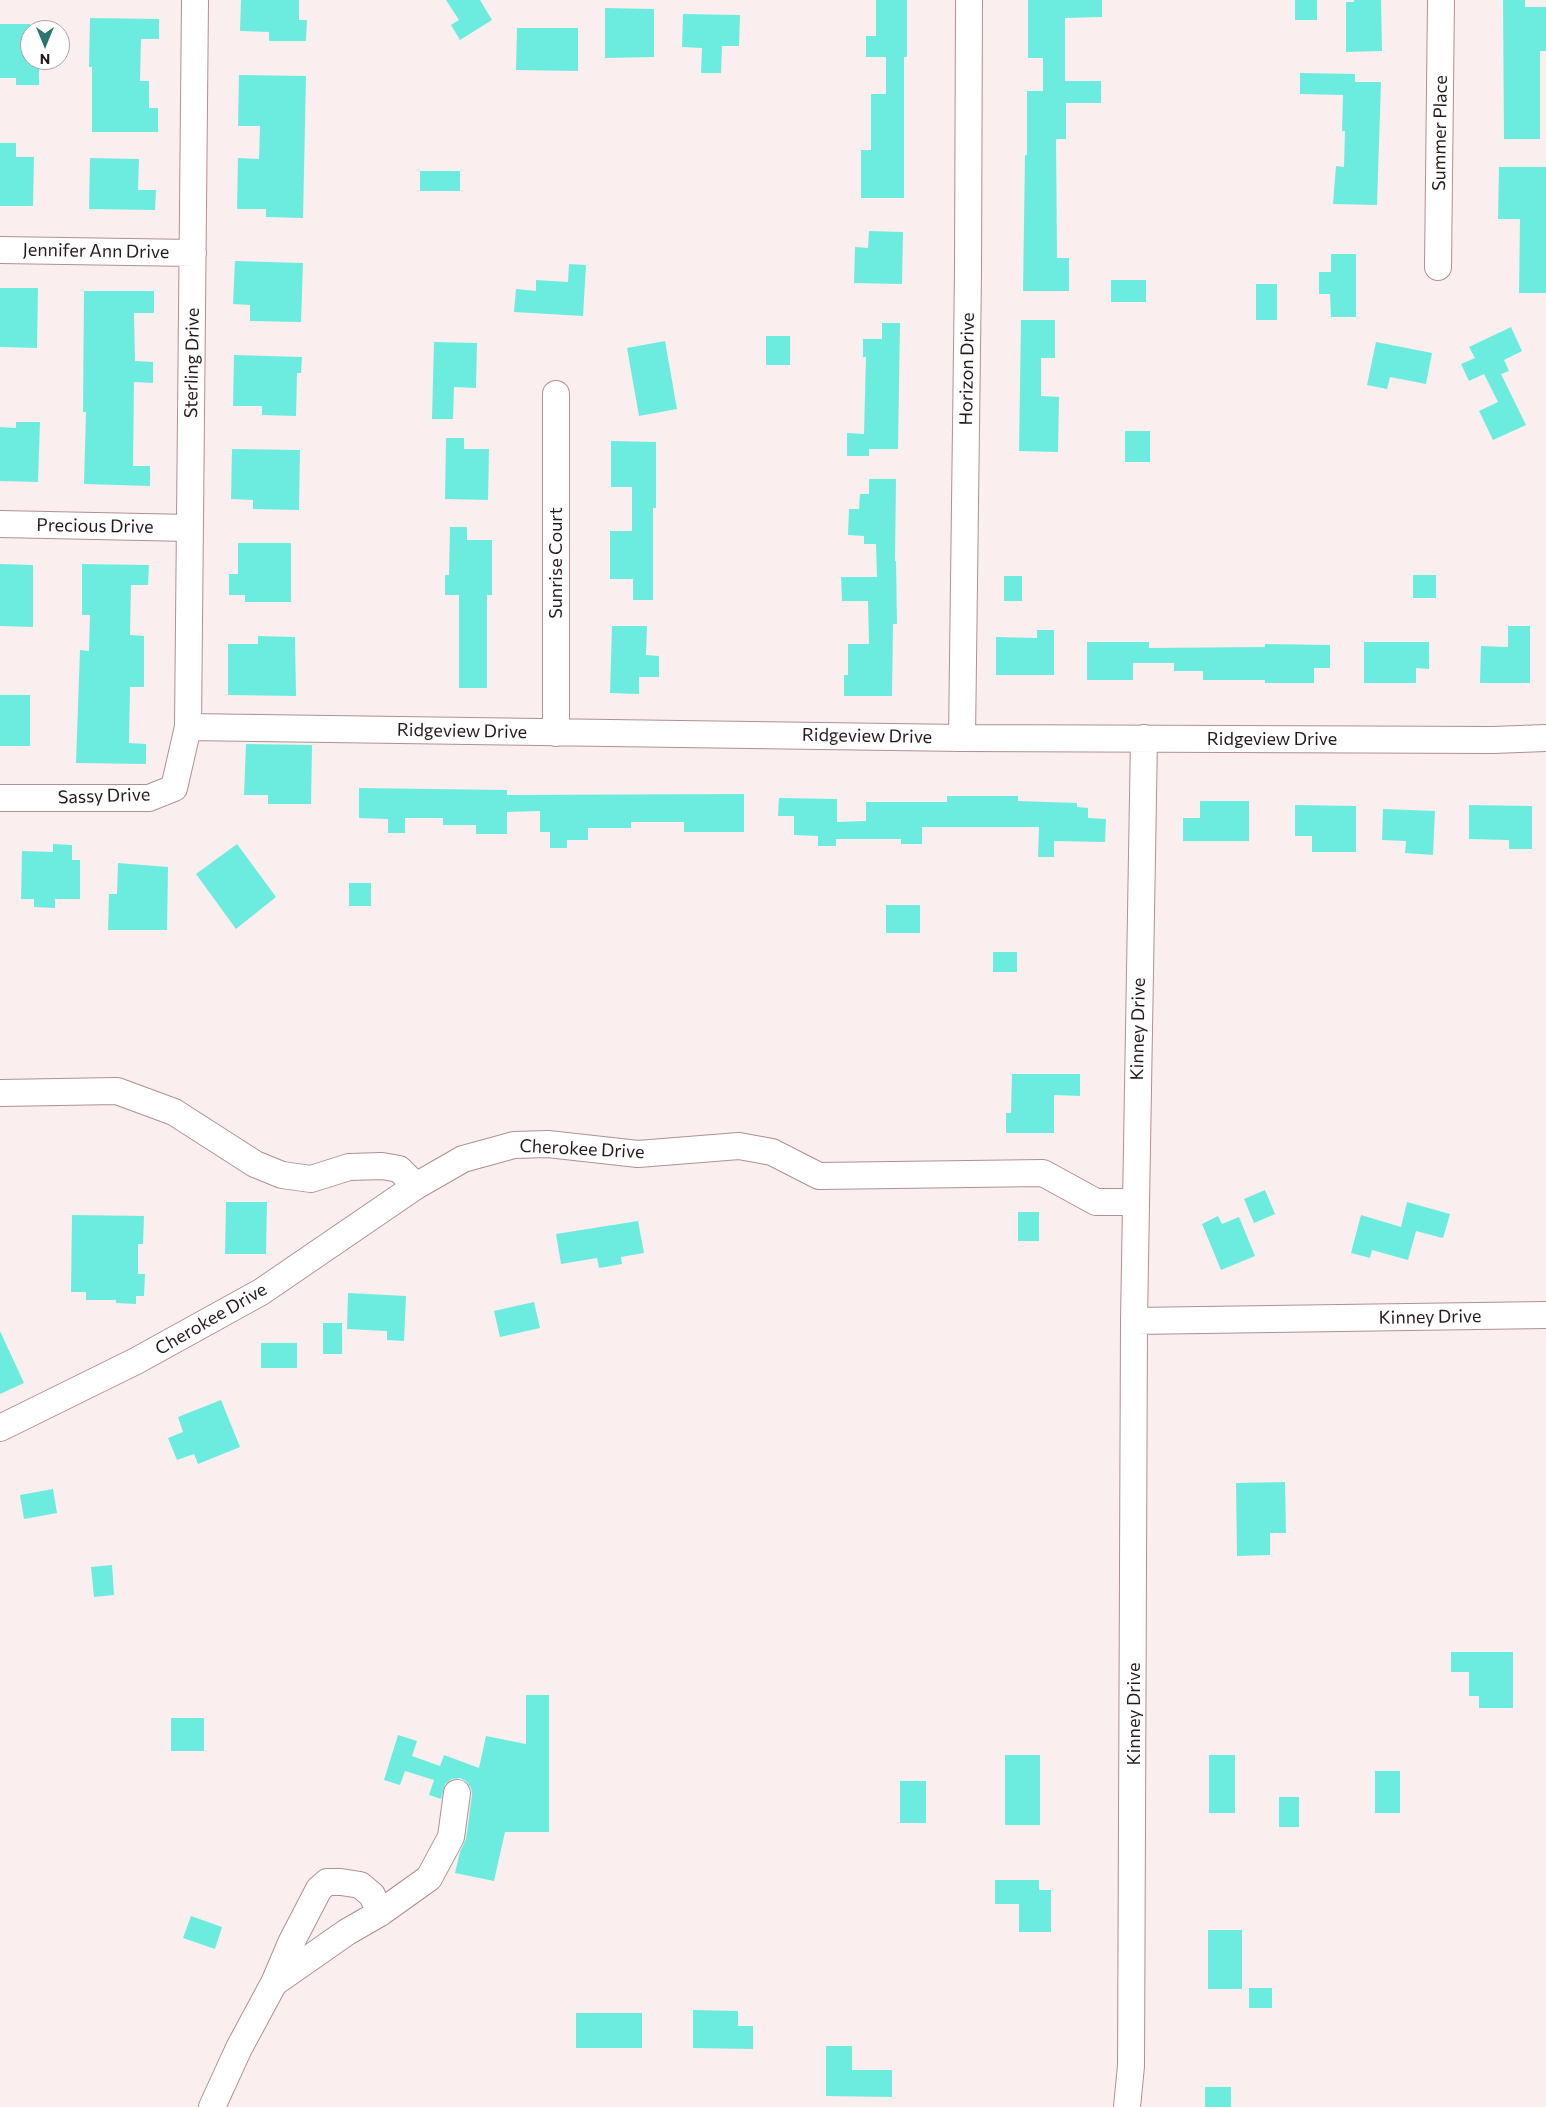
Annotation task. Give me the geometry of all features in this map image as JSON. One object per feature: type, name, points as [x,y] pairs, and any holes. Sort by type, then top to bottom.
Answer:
[{"type":"street","name":"Sterling Drive","points":[[188,727],[195,0]]},
{"type":"street","name":"Horizon Drive","points":[[962,738],[968,271],[969,0]]},
{"type":"street","name":"Summer Place","points":[[1438,266],[1441,0]]},
{"type":"street","name":"Jennifer Ann Drive","points":[[0,250],[193,253]]},
{"type":"street","name":"Sunrise Court","points":[[556,394],[556,733]]},
{"type":"street","name":"Precious Drive","points":[[0,524],[190,528]]},
{"type":"street","name":"Ridgeview Drive","points":[[188,727],[962,738],[1493,740],[1546,738]]},
{"type":"street","name":"Sassy Drive","points":[[0,798],[149,798],[174,788],[188,727]]},
{"type":"street","name":"Kinney Drive","points":[[1127,2107],[1131,2066],[1134,1321],[1144,738]]},
{"type":"street","points":[[0,1092],[117,1091],[174,1112],[255,1164],[282,1175],[311,1180],[349,1167],[382,1166],[399,1169],[416,1186]]},
{"type":"street","name":"Cherokee Drive","points":[[0,1428],[136,1361],[261,1292],[416,1186],[464,1159],[514,1145],[548,1144],[638,1154],[739,1146],[772,1152],[819,1176],[1043,1173],[1096,1202],[1136,1202]]},
{"type":"street","name":"Kinney Drive","points":[[1134,1321],[1546,1315]]},
{"type":"street","points":[[274,1983],[429,1878],[451,1837],[457,1794]]},
{"type":"street","points":[[212,2107],[239,2048],[274,1983],[291,1943],[319,1889],[327,1882],[360,1885],[372,1895],[380,1913]]},
{"type":"building","points":[[241,0],[299,0],[299,20],[307,20],[306,41],[269,41],[269,32],[240,31]]},
{"type":"building","points":[[446,0],[480,0],[492,20],[460,40],[451,25],[459,20]]},
{"type":"building","points":[[876,0],[907,0],[907,57],[904,57],[904,198],[861,198],[861,150],[871,150],[871,94],[886,94],[886,57],[866,57],[866,36],[876,36]]},
{"type":"building","points":[[1028,0],[1102,0],[1102,17],[1065,18],[1065,81],[1101,81],[1101,103],[1066,103],[1066,139],[1056,139],[1057,258],[1069,258],[1069,291],[1023,291],[1027,91],[1043,91],[1043,58],[1028,58]]},
{"type":"building","points":[[1295,0],[1317,0],[1317,20],[1295,20]]},
{"type":"building","points":[[1354,0],[1381,0],[1382,51],[1346,52],[1346,2],[1354,2]]},
{"type":"building","points":[[1503,0],[1525,0],[1525,7],[1546,7],[1546,51],[1540,51],[1540,139],[1504,139]]},
{"type":"building","points":[[605,8],[654,9],[654,57],[605,58]]},
{"type":"building","points":[[683,14],[740,15],[739,46],[722,46],[721,73],[701,73],[702,48],[682,47]]},
{"type":"building","points":[[90,18],[159,19],[159,39],[141,39],[140,81],[149,81],[149,108],[158,108],[158,132],[92,132],[92,67],[89,67]]},
{"type":"building","points":[[0,24],[20,24],[20,70],[39,70],[39,85],[16,85],[16,78],[0,78]]},
{"type":"building","points":[[517,28],[578,28],[578,71],[516,70]]},
{"type":"building","points":[[1300,73],[1355,74],[1355,82],[1381,82],[1377,205],[1333,204],[1336,166],[1344,167],[1343,95],[1300,94]]},
{"type":"building","points":[[239,75],[306,76],[303,218],[266,217],[266,209],[237,209],[238,158],[259,159],[260,126],[238,126]]},
{"type":"building","points":[[0,143],[16,143],[16,157],[34,157],[33,206],[0,206]]},
{"type":"building","points":[[90,158],[139,159],[138,190],[156,190],[155,210],[89,209]]},
{"type":"building","points":[[1499,167],[1546,167],[1546,293],[1519,293],[1520,219],[1498,219]]},
{"type":"building","points":[[420,171],[460,171],[460,191],[420,191]]},
{"type":"building","points":[[869,231],[903,232],[902,284],[854,283],[855,247],[868,248]]},
{"type":"building","points":[[1331,254],[1356,254],[1356,317],[1331,317],[1330,294],[1319,294],[1319,272],[1331,272]]},
{"type":"building","points":[[235,261],[303,263],[301,322],[250,321],[250,305],[233,304]]},
{"type":"building","points":[[569,264],[586,265],[583,316],[514,312],[516,289],[536,291],[536,280],[568,282]]},
{"type":"building","points":[[1111,280],[1146,280],[1146,302],[1111,302]]},
{"type":"building","points":[[1256,284],[1277,284],[1277,320],[1256,320]]},
{"type":"building","points":[[0,288],[38,288],[37,348],[0,347]]},
{"type":"building","points":[[84,291],[154,291],[154,313],[134,313],[135,361],[153,362],[153,383],[134,382],[133,466],[150,466],[150,486],[84,484],[86,412],[83,412]]},
{"type":"building","points":[[1021,320],[1055,320],[1055,358],[1041,358],[1041,396],[1059,397],[1058,452],[1019,451]]},
{"type":"building","points":[[882,323],[900,323],[898,449],[869,449],[869,456],[847,456],[847,433],[864,434],[866,357],[863,357],[863,339],[882,339]]},
{"type":"building","points":[[1511,327],[1522,351],[1504,360],[1509,371],[1501,374],[1526,425],[1493,440],[1479,411],[1498,402],[1484,374],[1469,381],[1461,364],[1475,358],[1469,347]]},
{"type":"building","points":[[766,336],[790,336],[790,365],[766,365]]},
{"type":"building","points":[[665,341],[677,409],[639,416],[627,348]]},
{"type":"building","points":[[434,342],[477,343],[476,388],[454,387],[453,419],[432,419]]},
{"type":"building","points":[[1376,342],[1432,353],[1426,384],[1390,377],[1387,389],[1367,385]]},
{"type":"building","points":[[234,355],[302,357],[301,373],[297,373],[296,416],[262,415],[262,406],[233,406]]},
{"type":"building","points":[[16,422],[40,422],[38,482],[0,481],[0,427],[16,428]]},
{"type":"building","points":[[1125,431],[1150,431],[1150,462],[1125,462]]},
{"type":"building","points":[[446,438],[464,438],[464,449],[489,449],[488,500],[445,499]]},
{"type":"building","points":[[611,441],[656,442],[656,508],[653,508],[653,600],[633,600],[633,579],[610,579],[610,531],[632,531],[632,487],[611,487]]},
{"type":"building","points":[[232,449],[300,450],[299,510],[253,509],[253,500],[231,499]]},
{"type":"building","points":[[869,479],[896,479],[895,561],[897,624],[893,624],[892,696],[844,696],[844,675],[848,675],[848,644],[869,644],[868,601],[842,601],[841,577],[877,577],[876,544],[864,544],[864,536],[848,535],[849,509],[859,509],[860,494],[869,494]]},
{"type":"building","points":[[450,527],[467,527],[467,540],[492,540],[492,595],[487,595],[487,688],[459,688],[459,595],[445,595],[445,575],[449,575]]},
{"type":"building","points":[[238,543],[291,543],[291,602],[245,602],[245,595],[229,595],[229,574],[238,574]]},
{"type":"building","points":[[0,564],[33,565],[33,627],[0,626]]},
{"type":"building","points":[[82,564],[149,565],[148,585],[131,585],[130,635],[144,636],[144,687],[130,687],[129,743],[146,744],[146,764],[76,763],[80,650],[89,651],[90,615],[82,615]]},
{"type":"building","points":[[1413,575],[1436,575],[1436,598],[1413,598]]},
{"type":"building","points":[[1004,576],[1022,576],[1022,601],[1004,601]]},
{"type":"building","points":[[612,626],[647,626],[646,655],[659,656],[659,677],[639,677],[639,694],[610,693]]},
{"type":"building","points":[[1508,626],[1530,626],[1530,683],[1480,683],[1481,646],[1508,647]]},
{"type":"building","points":[[1037,630],[1054,630],[1054,675],[996,675],[996,637],[1037,638]]},
{"type":"building","points":[[258,636],[295,637],[296,696],[228,695],[228,644],[258,644]]},
{"type":"building","points":[[1087,642],[1149,642],[1149,648],[1265,647],[1265,644],[1330,645],[1330,668],[1314,668],[1314,683],[1265,683],[1265,680],[1203,680],[1203,671],[1174,671],[1174,663],[1133,663],[1133,680],[1087,680]]},
{"type":"building","points":[[1364,642],[1429,642],[1429,669],[1416,668],[1416,683],[1364,683]]},
{"type":"building","points":[[0,695],[30,695],[30,746],[0,746]]},
{"type":"building","points":[[246,744],[312,745],[311,804],[268,804],[268,795],[244,795]]},
{"type":"building","points":[[359,788],[507,790],[507,795],[744,794],[744,832],[684,832],[684,822],[631,822],[631,828],[588,828],[588,840],[567,840],[567,848],[550,848],[550,832],[540,832],[540,811],[507,812],[507,834],[476,834],[476,825],[443,825],[443,818],[405,818],[405,833],[388,833],[388,819],[359,818]]},
{"type":"building","points":[[947,796],[1018,796],[1018,801],[1077,803],[1077,807],[1088,808],[1088,818],[1106,819],[1105,842],[1054,841],[1054,857],[1038,857],[1039,827],[922,827],[922,844],[901,844],[901,839],[836,839],[836,846],[818,846],[818,836],[794,835],[794,816],[778,816],[779,798],[837,799],[837,822],[866,821],[866,802],[947,802]]},
{"type":"building","points":[[1200,801],[1249,801],[1249,841],[1183,841],[1183,818],[1200,818]]},
{"type":"building","points":[[1295,805],[1356,806],[1356,852],[1312,852],[1312,836],[1295,836]]},
{"type":"building","points":[[1469,805],[1532,806],[1532,849],[1509,849],[1509,840],[1469,839]]},
{"type":"building","points":[[1383,809],[1435,811],[1433,855],[1405,853],[1406,841],[1382,840]]},
{"type":"building","points":[[53,844],[72,845],[72,860],[80,860],[80,899],[55,899],[55,908],[34,907],[34,899],[21,899],[22,851],[53,852]]},
{"type":"building","points":[[237,844],[276,897],[236,929],[196,874]]},
{"type":"building","points":[[118,863],[168,867],[167,930],[108,930],[109,894],[117,894]]},
{"type":"building","points":[[349,883],[371,883],[371,906],[349,906]]},
{"type":"building","points":[[886,905],[920,905],[920,933],[886,933]]},
{"type":"building","points":[[993,952],[1017,952],[1017,972],[993,972]]},
{"type":"building","points":[[1012,1074],[1080,1074],[1080,1096],[1054,1095],[1054,1133],[1006,1133],[1006,1113],[1011,1113]]},
{"type":"building","points":[[1265,1190],[1275,1214],[1254,1223],[1244,1199]]},
{"type":"building","points":[[226,1202],[267,1202],[266,1254],[225,1254]]},
{"type":"building","points":[[1407,1202],[1450,1214],[1443,1238],[1416,1231],[1408,1260],[1372,1250],[1370,1258],[1351,1253],[1361,1215],[1401,1227]]},
{"type":"building","points":[[1018,1212],[1039,1212],[1039,1241],[1018,1241]]},
{"type":"building","points":[[72,1215],[144,1216],[143,1244],[138,1244],[138,1274],[145,1274],[144,1296],[136,1296],[136,1304],[116,1303],[116,1300],[86,1300],[86,1292],[71,1292]]},
{"type":"building","points":[[1218,1216],[1222,1224],[1239,1217],[1255,1256],[1221,1270],[1202,1224]]},
{"type":"building","points":[[638,1221],[644,1253],[621,1257],[622,1264],[599,1268],[597,1258],[561,1264],[556,1234]]},
{"type":"building","points":[[348,1293],[406,1296],[404,1341],[387,1340],[387,1331],[347,1329]]},
{"type":"building","points":[[534,1302],[540,1328],[500,1337],[494,1311]]},
{"type":"building","points":[[323,1323],[342,1323],[342,1354],[323,1354]]},
{"type":"building","points":[[0,1331],[24,1383],[0,1394]]},
{"type":"building","points":[[261,1343],[297,1343],[297,1368],[261,1368]]},
{"type":"building","points":[[221,1400],[240,1447],[198,1464],[194,1454],[177,1460],[168,1438],[183,1432],[178,1417]]},
{"type":"building","points":[[1285,1482],[1286,1533],[1270,1533],[1270,1555],[1237,1556],[1236,1483]]},
{"type":"building","points":[[53,1489],[57,1513],[24,1519],[20,1495]]},
{"type":"building","points":[[112,1565],[114,1595],[94,1597],[91,1567]]},
{"type":"building","points":[[1451,1652],[1513,1652],[1513,1708],[1479,1708],[1479,1696],[1469,1696],[1469,1672],[1451,1672]]},
{"type":"building","points":[[526,1695],[549,1695],[549,1832],[505,1832],[494,1881],[455,1873],[460,1852],[466,1839],[472,1795],[471,1788],[466,1781],[460,1778],[452,1779],[445,1784],[441,1799],[429,1795],[434,1780],[405,1771],[400,1785],[384,1780],[398,1735],[417,1741],[412,1756],[440,1766],[444,1755],[479,1768],[486,1736],[526,1744]]},
{"type":"building","points":[[171,1718],[204,1718],[204,1751],[171,1751]]},
{"type":"building","points":[[1005,1755],[1040,1755],[1040,1825],[1005,1825]]},
{"type":"building","points":[[1209,1755],[1235,1755],[1235,1813],[1209,1813]]},
{"type":"building","points":[[1375,1771],[1400,1771],[1400,1813],[1375,1813]]},
{"type":"building","points":[[900,1781],[926,1781],[926,1823],[900,1823]]},
{"type":"building","points":[[1279,1797],[1299,1797],[1299,1827],[1279,1827]]},
{"type":"building","points":[[995,1880],[1039,1880],[1039,1890],[1051,1890],[1051,1932],[1019,1932],[1019,1904],[995,1904]]},
{"type":"building","points":[[191,1916],[222,1927],[215,1949],[183,1938]]},
{"type":"building","points":[[1208,1930],[1242,1930],[1242,1989],[1208,1989]]},
{"type":"building","points":[[1249,1988],[1272,1988],[1272,2008],[1249,2008]]},
{"type":"building","points":[[693,2010],[738,2011],[738,2026],[753,2026],[753,2049],[693,2048]]},
{"type":"building","points":[[576,2013],[642,2013],[642,2048],[576,2048]]},
{"type":"building","points":[[826,2046],[852,2046],[852,2070],[892,2070],[892,2097],[826,2096]]},
{"type":"building","points":[[1205,2087],[1231,2087],[1231,2107],[1205,2107]]}]
